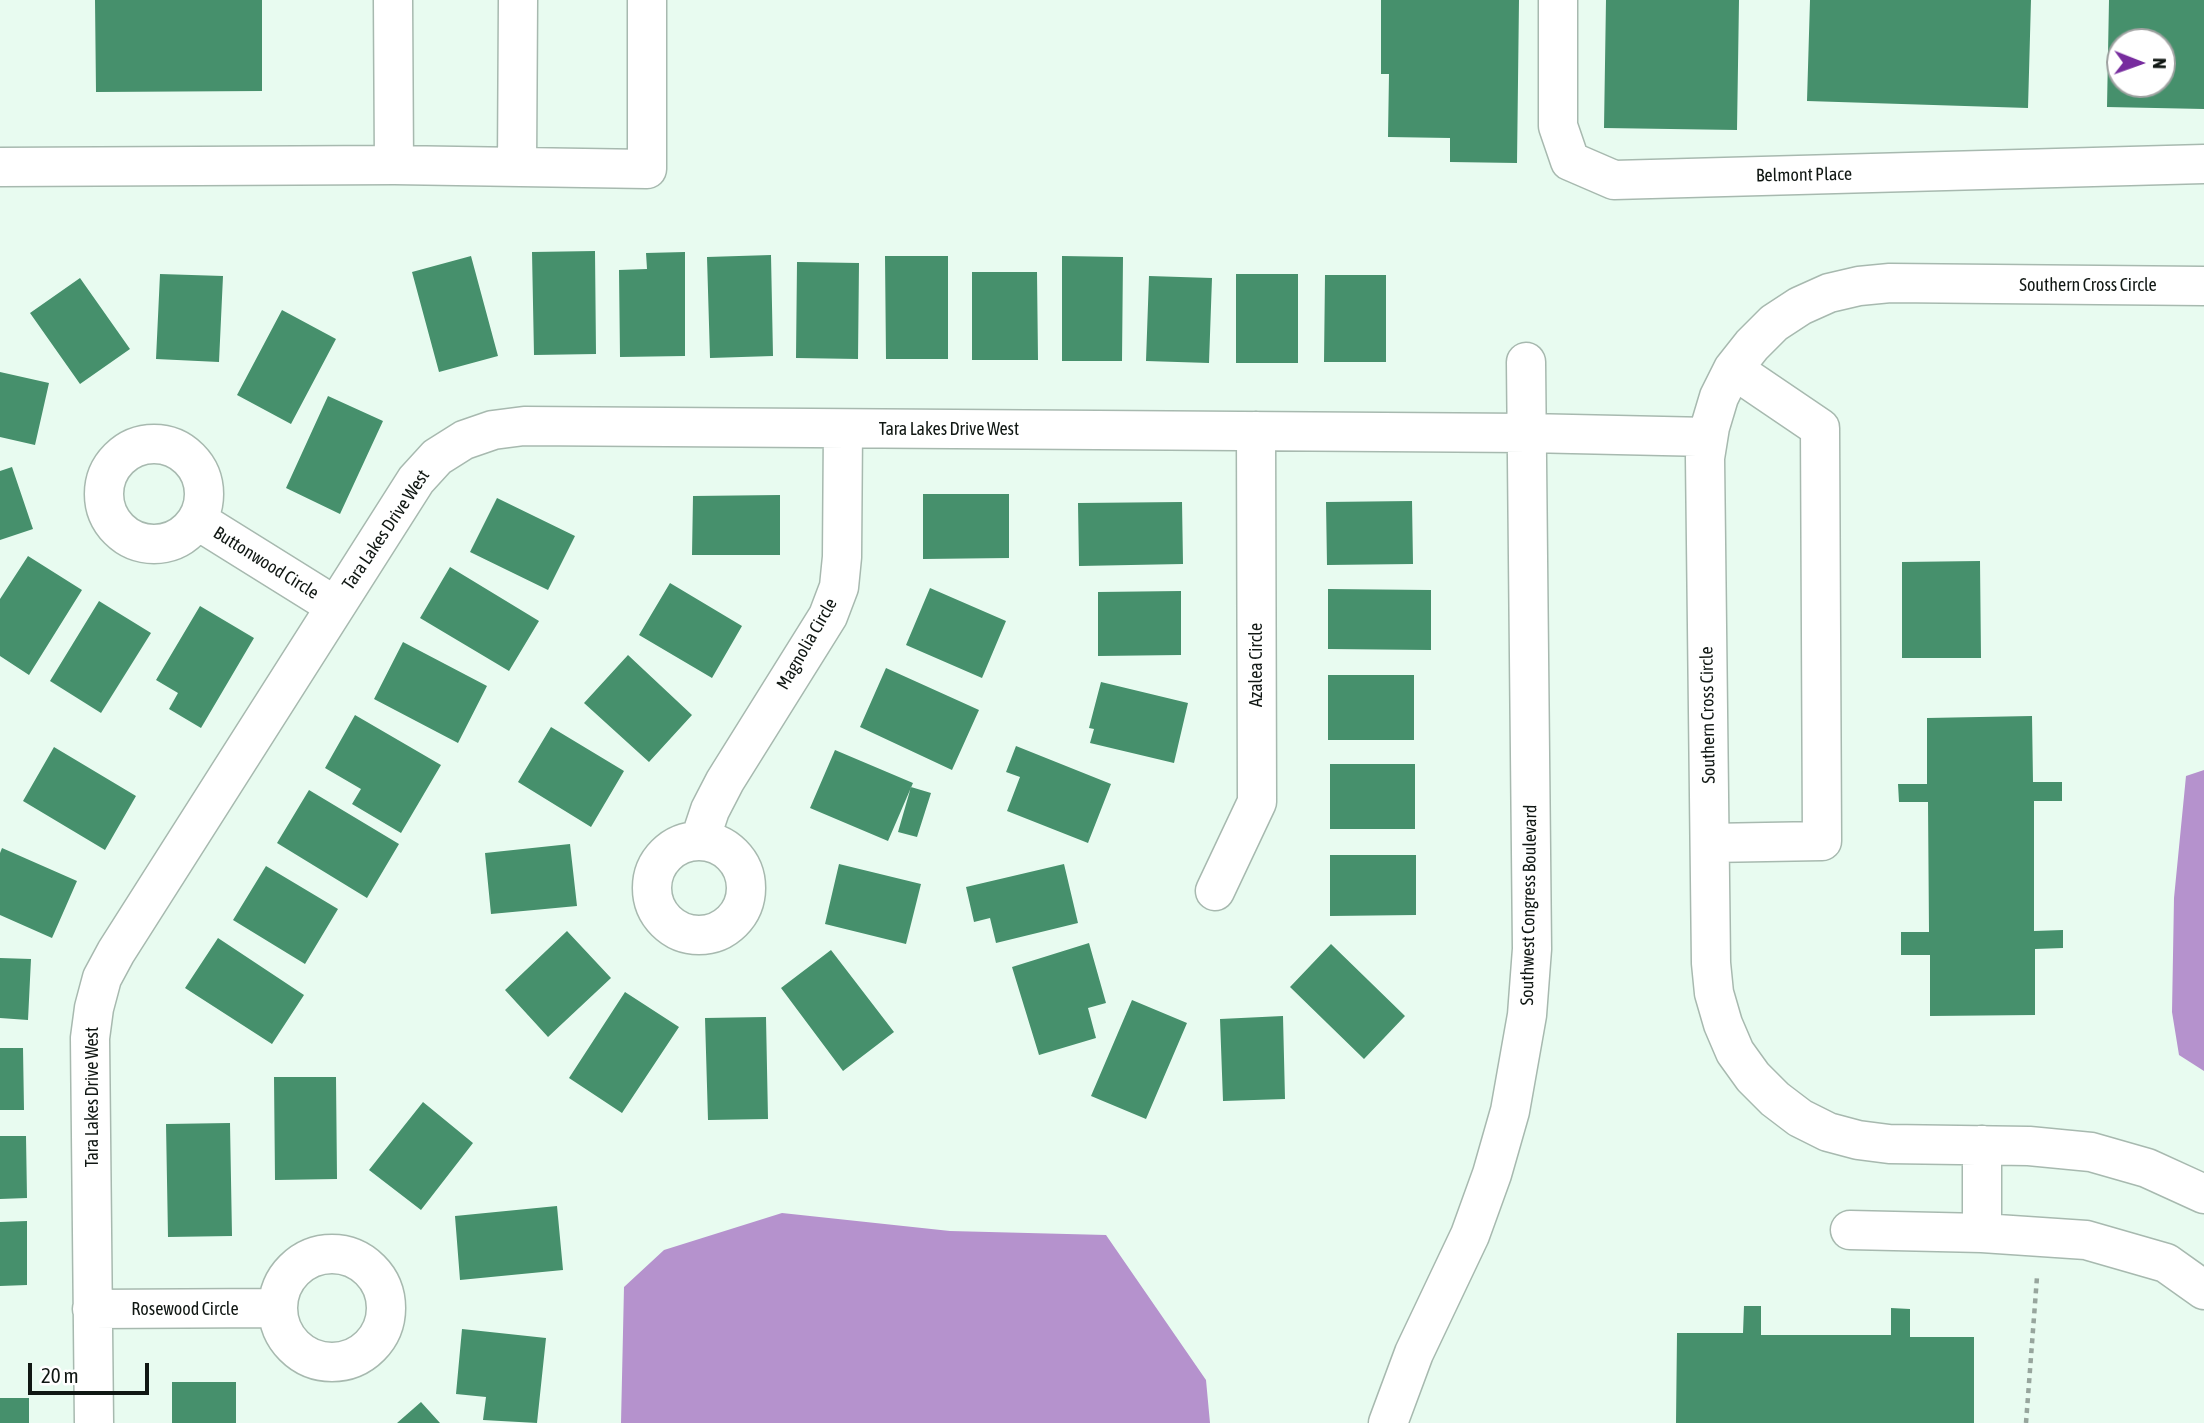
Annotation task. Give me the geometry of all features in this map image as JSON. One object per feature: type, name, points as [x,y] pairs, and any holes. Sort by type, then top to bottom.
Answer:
[{"type":"street","points":[[393,0],[394,166]]},
{"type":"street","points":[[517,167],[518,0]]},
{"type":"street","points":[[0,167],[394,166],[647,169],[647,0]]},
{"type":"street","name":"Belmont Place","points":[[1558,0],[1558,126],[1570,161],[1614,180],[2204,164]]},
{"type":"street","name":"Southern Cross Circle","points":[[2204,286],[1890,283],[1829,293],[1800,306],[1774,323],[1733,369],[1719,397],[1705,458],[1711,963],[1714,993],[1735,1052],[1753,1077],[1775,1099],[1800,1118],[1828,1132],[1889,1144],[2029,1146],[2091,1152],[2147,1168],[2204,1194]]},
{"type":"street","name":"Southwest Congress Boulevard","points":[[1388,1423],[1414,1353],[1470,1235],[1492,1174],[1510,1111],[1527,1015],[1532,949],[1526,362]]},
{"type":"street","points":[[1710,843],[1822,841],[1820,428],[1733,369]]},
{"type":"street","name":"Tara Lakes Drive West","points":[[94,1423],[90,1038],[102,978],[123,940],[415,480],[437,457],[464,440],[493,430],[524,426],[1527,433],[1708,437]]},
{"type":"street","name":"Magnolia Circle","points":[[700,840],[710,810],[725,781],[828,616],[839,587],[842,557],[843,429]]},
{"type":"street","name":"Azalea Circle","points":[[1215,891],[1256,802],[1256,431]]},
{"type":"street","name":"Buttonwood Circle","points":[[197,520],[335,606]]},
{"type":"street","points":[[1982,1145],[1982,1233]]},
{"type":"street","points":[[1850,1230],[1982,1233],[2085,1240],[2166,1263],[2204,1290]]},
{"type":"street","name":"Rosewood Circle","points":[[92,1309],[277,1308]]},
{"type":"path","points":[[2026,1423],[2038,1266]]},
{"type":"shaded area","points":[[2204,770],[2204,1071],[2179,1055],[2172,1012],[2174,898],[2186,776]]},
{"type":"shaded area","points":[[782,1213],[950,1231],[1106,1235],[1206,1380],[1210,1423],[621,1423],[624,1287],[664,1250]]},
{"type":"building","points":[[95,0],[262,0],[262,91],[96,92]]},
{"type":"building","points":[[1381,0],[1519,0],[1517,163],[1450,162],[1450,138],[1388,137],[1389,74],[1381,74]]},
{"type":"building","points":[[1606,0],[1739,0],[1737,130],[1604,128]]},
{"type":"building","points":[[1810,0],[2031,0],[2028,108],[1807,101]]},
{"type":"building","points":[[2109,0],[2204,0],[2204,109],[2107,107],[2107,98],[2176,98],[2176,28],[2108,28]]},
{"type":"building","points":[[595,251],[596,354],[534,355],[532,252]]},
{"type":"building","points":[[685,252],[685,356],[620,357],[619,270],[647,269],[646,253]]},
{"type":"building","points":[[771,255],[773,356],[710,358],[707,257]]},
{"type":"building","points":[[471,256],[498,356],[439,372],[412,272]]},
{"type":"building","points":[[885,256],[948,256],[948,359],[886,359]]},
{"type":"building","points":[[1062,256],[1123,257],[1122,361],[1062,361]]},
{"type":"building","points":[[797,262],[859,263],[858,359],[796,358]]},
{"type":"building","points":[[972,272],[1037,272],[1038,360],[972,360]]},
{"type":"building","points":[[160,274],[223,276],[219,362],[156,359]]},
{"type":"building","points":[[1236,274],[1298,274],[1298,363],[1236,363]]},
{"type":"building","points":[[1325,275],[1386,275],[1386,362],[1324,362]]},
{"type":"building","points":[[1149,276],[1212,278],[1209,363],[1146,361]]},
{"type":"building","points":[[80,278],[130,349],[80,384],[30,313]]},
{"type":"building","points":[[282,310],[336,339],[291,424],[237,395]]},
{"type":"building","points":[[0,372],[49,383],[35,445],[0,437]]},
{"type":"building","points":[[328,396],[383,421],[340,514],[286,488]]},
{"type":"building","points":[[12,467],[33,529],[0,540],[0,471]]},
{"type":"building","points":[[923,494],[1009,494],[1009,558],[923,559]]},
{"type":"building","points":[[780,495],[780,555],[692,555],[693,496]]},
{"type":"building","points":[[497,498],[575,536],[548,590],[470,552]]},
{"type":"building","points":[[1412,501],[1413,564],[1327,565],[1326,502]]},
{"type":"building","points":[[1182,502],[1183,564],[1079,566],[1078,503]]},
{"type":"building","points":[[28,556],[82,590],[29,675],[0,656],[0,599]]},
{"type":"building","points":[[1980,561],[1981,658],[1902,658],[1902,562]]},
{"type":"building","points":[[450,567],[539,621],[509,671],[420,618]]},
{"type":"building","points":[[670,583],[742,626],[712,678],[639,635]]},
{"type":"building","points":[[930,588],[1006,621],[982,678],[906,645]]},
{"type":"building","points":[[1328,589],[1431,590],[1431,650],[1328,649]]},
{"type":"building","points":[[1181,591],[1181,655],[1098,656],[1098,592]]},
{"type":"building","points":[[99,601],[151,633],[101,713],[50,681]]},
{"type":"building","points":[[200,606],[254,638],[201,728],[169,709],[178,693],[156,680]]},
{"type":"building","points":[[403,642],[487,686],[458,743],[374,699]]},
{"type":"building","points":[[628,655],[692,715],[649,762],[584,703]]},
{"type":"building","points":[[886,668],[979,710],[952,770],[860,727]]},
{"type":"building","points":[[1328,675],[1414,675],[1414,740],[1328,740]]},
{"type":"building","points":[[1101,682],[1188,703],[1174,763],[1090,743],[1094,729],[1089,728]]},
{"type":"building","points":[[355,715],[441,765],[401,833],[352,804],[361,789],[325,768]]},
{"type":"building","points":[[2032,716],[2033,782],[2062,782],[2062,801],[2034,801],[2034,931],[2063,930],[2063,948],[2035,949],[2035,1015],[1930,1016],[1930,955],[1901,955],[1901,932],[1929,932],[1928,802],[1899,802],[1898,784],[1927,784],[1927,718]]},
{"type":"building","points":[[551,727],[624,771],[591,827],[518,782]]},
{"type":"building","points":[[1016,746],[1111,784],[1088,843],[1007,811],[1020,777],[1006,772]]},
{"type":"building","points":[[54,747],[136,796],[105,850],[23,801]]},
{"type":"building","points":[[835,750],[913,783],[888,841],[810,808]]},
{"type":"building","points":[[1330,764],[1415,764],[1415,829],[1330,829]]},
{"type":"building","points":[[911,787],[931,793],[917,837],[898,832]]},
{"type":"building","points":[[309,790],[399,844],[367,898],[277,843]]},
{"type":"building","points":[[570,844],[577,906],[491,914],[485,853]]},
{"type":"building","points":[[2,848],[77,881],[52,938],[0,915]]},
{"type":"building","points":[[1330,855],[1416,855],[1416,915],[1330,916]]},
{"type":"building","points":[[839,864],[921,884],[906,944],[825,924]]},
{"type":"building","points":[[1064,864],[1078,923],[996,943],[990,918],[974,922],[966,887]]},
{"type":"building","points":[[266,866],[338,909],[305,964],[233,920]]},
{"type":"building","points":[[567,931],[611,978],[548,1037],[505,990]]},
{"type":"building","points":[[218,938],[304,995],[272,1044],[185,988]]},
{"type":"building","points":[[1089,943],[1106,1003],[1088,1008],[1096,1038],[1039,1055],[1012,967]]},
{"type":"building","points":[[1331,944],[1405,1016],[1364,1059],[1290,987]]},
{"type":"building","points":[[831,950],[894,1032],[843,1071],[781,988]]},
{"type":"building","points":[[0,958],[31,959],[28,1020],[0,1018]]},
{"type":"building","points":[[625,992],[679,1027],[622,1113],[569,1078]]},
{"type":"building","points":[[1132,1000],[1187,1023],[1146,1119],[1091,1096]]},
{"type":"building","points":[[1283,1016],[1285,1099],[1223,1101],[1220,1019]]},
{"type":"building","points":[[766,1017],[768,1119],[708,1120],[705,1018]]},
{"type":"building","points":[[0,1048],[23,1048],[24,1110],[0,1110]]},
{"type":"building","points":[[274,1077],[336,1077],[337,1179],[275,1180]]},
{"type":"building","points":[[423,1102],[473,1143],[421,1210],[369,1170]]},
{"type":"building","points":[[230,1123],[232,1236],[168,1237],[166,1124]]},
{"type":"building","points":[[0,1136],[26,1136],[27,1198],[0,1199]]},
{"type":"building","points":[[557,1206],[563,1270],[460,1280],[455,1216]]},
{"type":"building","points":[[27,1221],[27,1285],[0,1286],[0,1222]]},
{"type":"building","points":[[1744,1306],[1761,1306],[1761,1335],[1891,1335],[1891,1308],[1910,1309],[1910,1337],[1974,1337],[1974,1423],[1676,1423],[1677,1333],[1743,1333]]},
{"type":"building","points":[[462,1329],[546,1338],[537,1423],[483,1420],[486,1397],[456,1394]]},
{"type":"building","points":[[172,1382],[236,1382],[236,1423],[172,1423]]},
{"type":"building","points":[[0,1398],[29,1398],[29,1423],[0,1423]]},
{"type":"building","points":[[421,1402],[440,1423],[397,1423]]}]
